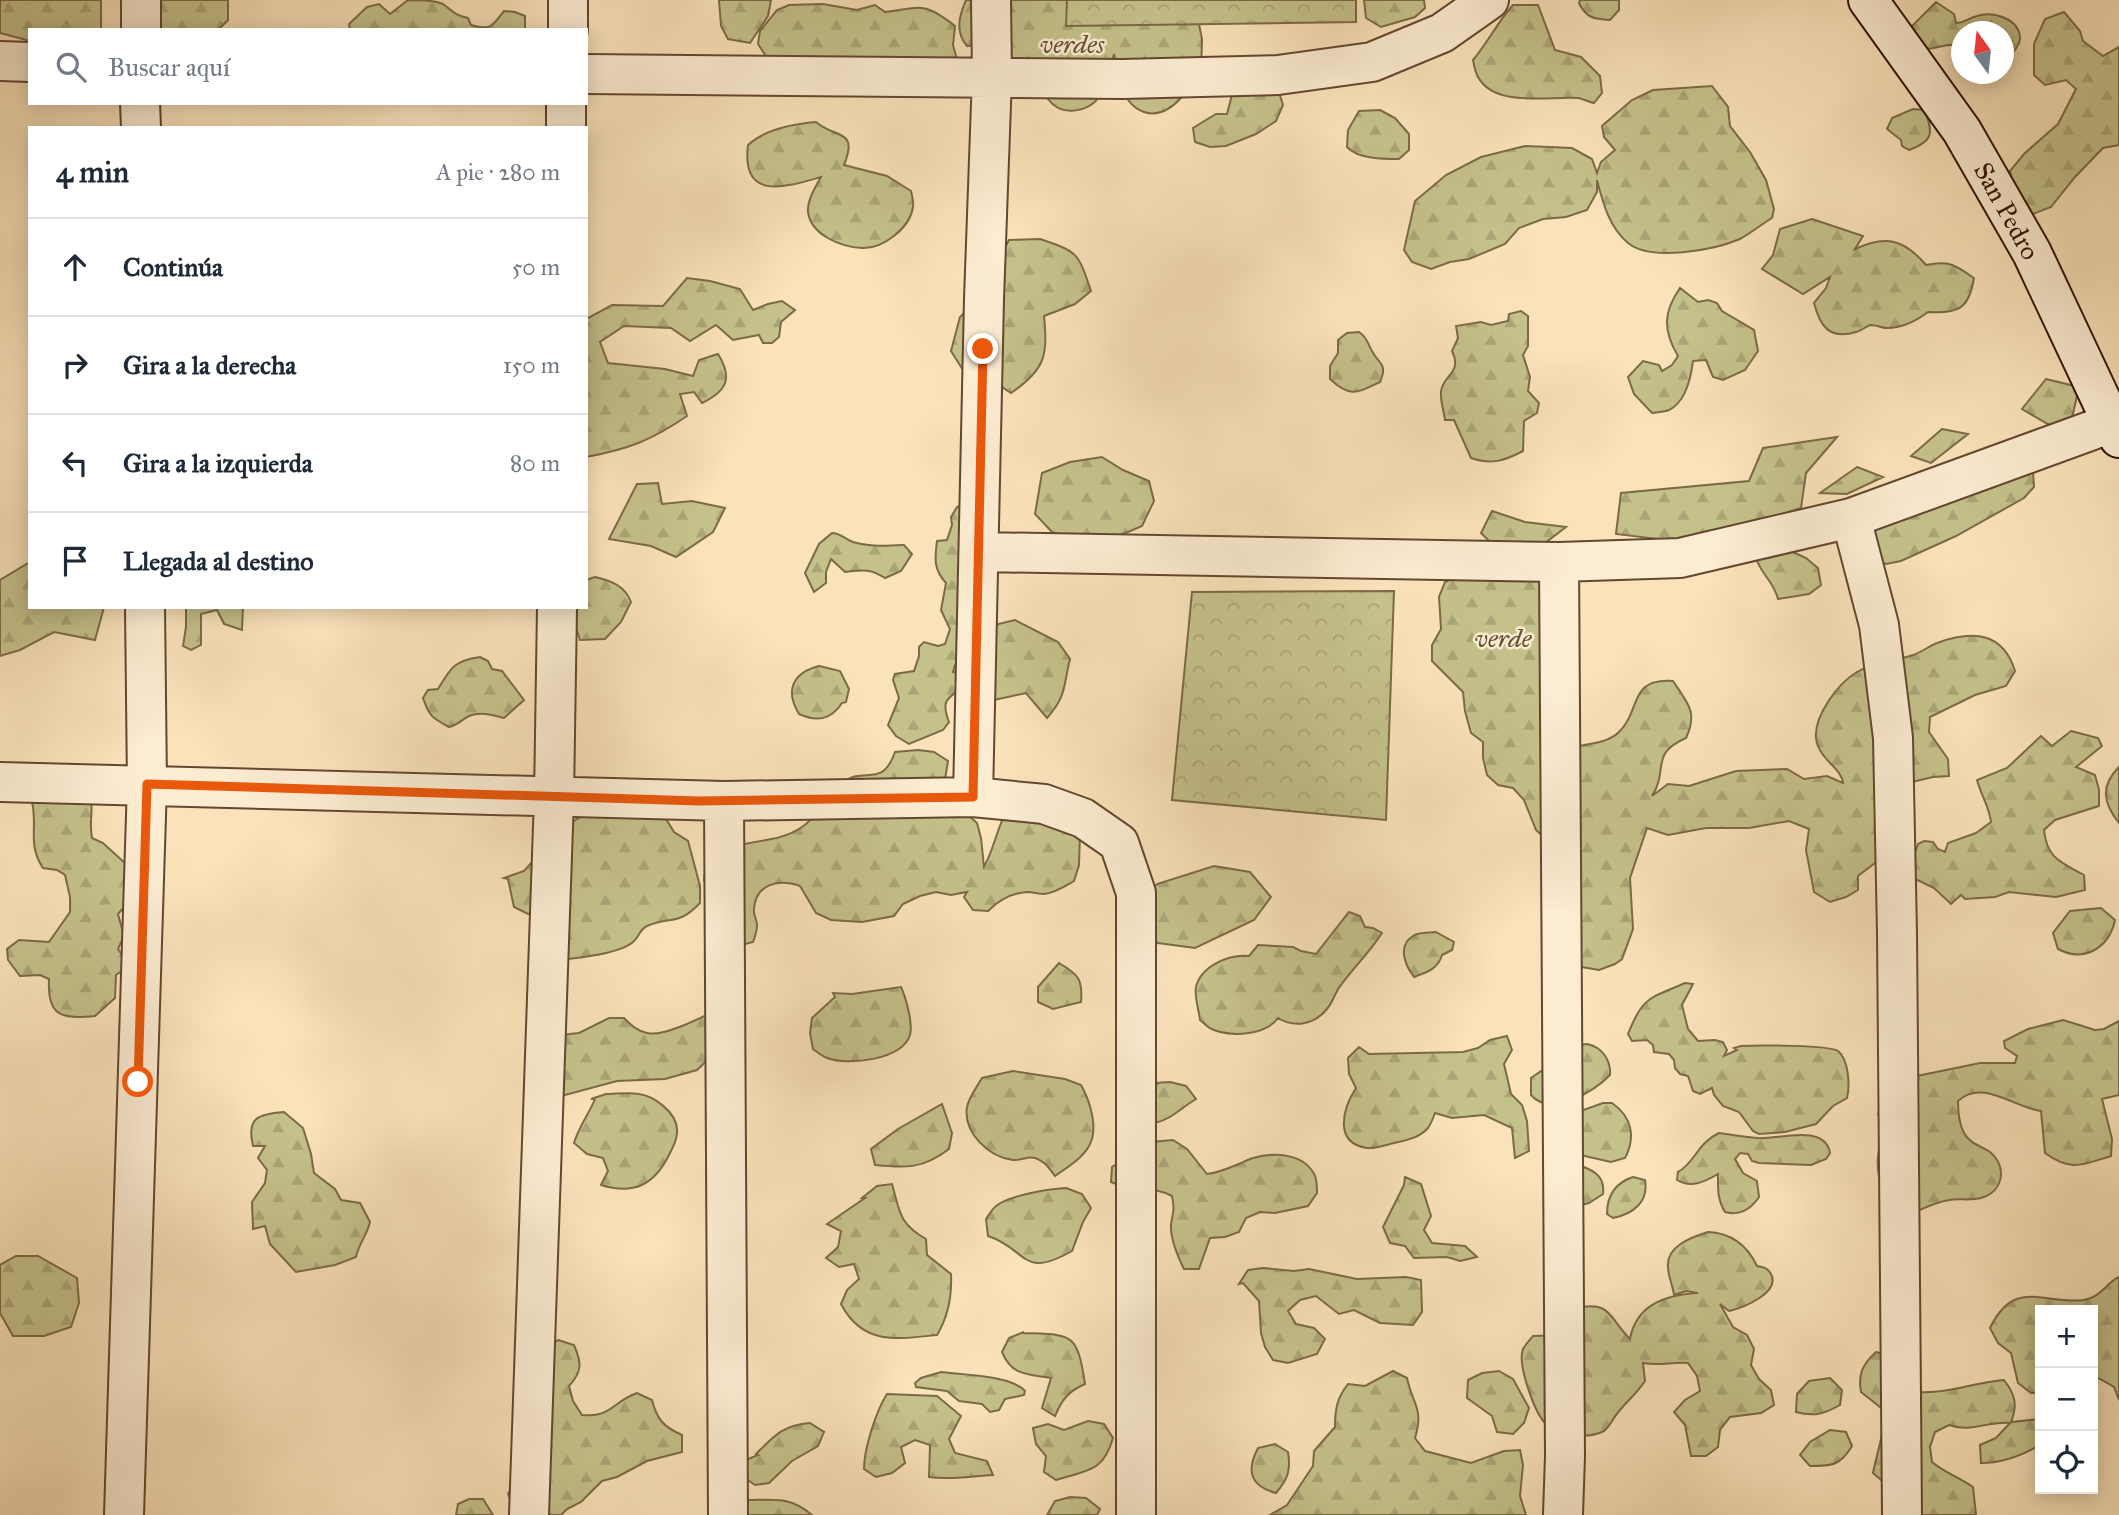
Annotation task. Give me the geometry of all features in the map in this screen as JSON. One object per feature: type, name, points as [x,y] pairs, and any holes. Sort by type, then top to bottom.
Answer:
[{"type":"street","points":[[141,0],[141,28]]},
{"type":"street","points":[[568,0],[568,28]]},
{"type":"street","points":[[973,797],[992,76],[991,0]]},
{"type":"street","points":[[588,74],[1122,79],[1278,75],[1372,62],[1443,33],[1489,0]]},
{"type":"street","name":"San Pedro","points":[[1868,0],[1962,131],[2032,253],[2116,430]]},
{"type":"street","points":[[0,61],[28,62]]},
{"type":"street","points":[[140,105],[141,126]]},
{"type":"street","points":[[566,105],[566,126]]},
{"type":"street","points":[[979,552],[1559,562],[1680,558],[1851,518],[2116,430]]},
{"type":"street","points":[[1851,518],[1879,625],[1893,738],[1902,1515]]},
{"type":"street","points":[[1559,562],[1565,1442],[1563,1515]]},
{"type":"street","points":[[124,1515],[147,784],[145,609]]},
{"type":"street","points":[[529,1515],[554,798],[557,609]]},
{"type":"street","points":[[0,782],[724,801],[973,797],[1044,804],[1083,818],[1118,843],[1136,893],[1136,1515]]},
{"type":"street","points":[[724,801],[728,1515]]},
{"type":"green space","points":[[0,0],[101,0],[101,28],[28,28],[28,40],[0,33]]},
{"type":"green space","points":[[154,0],[228,0],[228,20],[220,28],[157,28]]},
{"type":"green space","points":[[408,0],[426,0],[443,4],[468,18],[471,25],[483,27],[494,24],[504,11],[515,12],[525,16],[525,28],[350,28],[349,24],[367,7],[379,4],[390,14]]},
{"type":"green space","points":[[719,0],[771,0],[768,16],[750,43],[728,39],[721,26]]},
{"type":"green space","name":"verdes","points":[[966,0],[1140,0],[1198,19],[1202,39],[1201,74],[1187,84],[1181,98],[1171,107],[1162,112],[1144,112],[1136,108],[1123,92],[1114,54],[1105,87],[1095,102],[1074,111],[1060,109],[1047,98],[1043,84],[990,45],[967,46],[959,24]]},
{"type":"green space","points":[[1067,0],[1356,0],[1356,22],[1066,26]]},
{"type":"green space","points":[[1364,0],[1424,0],[1425,8],[1415,17],[1381,27],[1366,18]]},
{"type":"green space","points":[[1580,0],[1619,0],[1619,10],[1610,20],[1595,18],[1585,12]]},
{"type":"green space","points":[[1936,2],[1954,14],[1956,21],[1951,21],[1951,45],[1925,49],[1910,28]]},
{"type":"green space","points":[[823,4],[857,10],[875,5],[885,12],[922,8],[936,13],[955,26],[953,45],[959,67],[882,64],[862,57],[844,63],[769,61],[758,44],[760,31],[777,10],[789,5]]},
{"type":"green space","points":[[1513,5],[1538,5],[1555,50],[1581,57],[1600,76],[1602,93],[1594,103],[1578,98],[1509,97],[1486,87],[1477,75],[1473,60]]},
{"type":"green space","points":[[2064,12],[2080,31],[2083,41],[2103,56],[2119,47],[2119,145],[2103,148],[2051,207],[2030,215],[2015,192],[2010,171],[2024,154],[2058,124],[2076,89],[2066,80],[2045,85],[2034,75],[2034,44],[2045,19]]},
{"type":"green space","points":[[1983,15],[2010,21],[1964,21]]},
{"type":"green space","points":[[2014,25],[2019,32],[2018,46],[2014,51]]},
{"type":"green space","points":[[1712,86],[1728,107],[1730,126],[1750,152],[1766,180],[1774,209],[1772,218],[1740,239],[1715,247],[1683,252],[1638,249],[1621,237],[1611,222],[1597,180],[1597,192],[1587,210],[1566,217],[1543,219],[1519,228],[1505,244],[1469,259],[1431,269],[1412,262],[1404,250],[1415,201],[1446,175],[1481,157],[1525,146],[1572,148],[1592,159],[1597,173],[1601,162],[1615,150],[1604,137],[1602,126],[1632,100],[1653,90]]},
{"type":"green space","points":[[1278,89],[1283,105],[1276,121],[1256,134],[1226,146],[1210,147],[1195,142],[1193,128],[1216,114],[1227,114],[1233,91]]},
{"type":"green space","points":[[1913,109],[1925,110],[1930,130],[1923,143],[1909,150],[1887,129],[1892,118]]},
{"type":"green space","points":[[1380,110],[1395,118],[1409,134],[1409,150],[1399,159],[1364,156],[1347,147],[1348,130],[1359,111]]},
{"type":"green space","points":[[816,122],[847,140],[849,145],[844,165],[887,176],[911,191],[911,215],[901,229],[887,241],[862,248],[836,242],[821,233],[810,220],[808,207],[821,177],[794,184],[769,186],[759,183],[752,175],[748,163],[748,145],[771,131]]},
{"type":"green space","points":[[1812,219],[1863,236],[1855,249],[1876,242],[1894,242],[1910,250],[1926,265],[1946,263],[1957,267],[1974,278],[1969,297],[1954,310],[1928,312],[1898,327],[1871,325],[1847,334],[1832,332],[1819,318],[1814,303],[1826,288],[1830,277],[1803,294],[1762,269],[1773,255],[1780,229]]},
{"type":"green space","points":[[1040,239],[1063,247],[1075,256],[1091,291],[1075,304],[1044,316],[1045,342],[1042,361],[1031,377],[1011,393],[993,381],[963,370],[951,351],[960,317],[978,299],[1009,240]]},
{"type":"green space","points":[[687,278],[740,289],[753,310],[782,301],[795,310],[781,322],[779,337],[772,343],[763,343],[759,335],[733,340],[716,325],[690,341],[671,328],[624,326],[600,342],[608,363],[665,369],[693,376],[699,360],[718,354],[726,377],[722,389],[702,403],[694,392],[680,394],[687,416],[662,431],[628,447],[588,457],[588,318],[612,305],[663,306]]},
{"type":"green space","points":[[1680,288],[1698,302],[1708,300],[1717,303],[1722,311],[1754,330],[1758,351],[1745,370],[1723,380],[1713,377],[1706,360],[1693,361],[1689,381],[1680,401],[1669,410],[1652,413],[1634,394],[1628,377],[1643,361],[1659,365],[1662,371],[1672,365],[1678,356],[1667,322],[1670,305]]},
{"type":"green space","points":[[1521,311],[1528,316],[1528,346],[1523,355],[1530,377],[1528,391],[1539,403],[1537,413],[1524,421],[1523,451],[1497,461],[1471,458],[1454,420],[1445,420],[1441,399],[1442,386],[1454,370],[1455,359],[1452,351],[1458,338],[1456,326],[1481,322],[1491,325],[1508,321],[1509,314]]},
{"type":"green space","points":[[1359,332],[1382,365],[1383,371],[1380,382],[1354,392],[1343,389],[1330,379],[1330,366],[1338,353],[1338,340],[1347,333]]},
{"type":"green space","points":[[2046,379],[2079,387],[2068,436],[2022,409]]},
{"type":"green space","points":[[1942,429],[1968,434],[1931,463],[1911,456]]},
{"type":"green space","points":[[1837,437],[1806,473],[1801,508],[1690,543],[1616,534],[1621,493],[1749,481],[1763,448]]},
{"type":"green space","points":[[1102,457],[1149,481],[1154,501],[1142,526],[1105,542],[1076,539],[1052,532],[1035,514],[1042,473],[1070,462]]},
{"type":"green space","points":[[1857,467],[1883,477],[1847,494],[1820,493]]},
{"type":"green space","points":[[2033,471],[2034,487],[2024,498],[1956,536],[1901,561],[1886,564],[1871,557],[1866,527]]},
{"type":"green space","points":[[658,483],[662,504],[692,501],[725,508],[713,532],[676,557],[651,546],[609,539],[637,484]]},
{"type":"green space","points":[[965,504],[966,659],[955,665],[953,672],[966,675],[963,687],[945,705],[949,722],[943,730],[909,744],[896,736],[888,725],[899,698],[893,680],[895,674],[914,671],[919,647],[924,642],[938,646],[945,644],[950,629],[941,610],[946,583],[937,568],[937,541],[947,540],[952,525],[951,517],[957,507]]},
{"type":"green space","name":"verde","points":[[1492,511],[1525,522],[1566,527],[1515,566],[1481,533]]},
{"type":"green space","points":[[832,533],[866,545],[904,545],[912,554],[901,571],[885,578],[866,570],[845,572],[831,559],[826,572],[826,583],[814,592],[805,573],[819,544]]},
{"type":"green space","points":[[1791,551],[1818,568],[1821,585],[1809,594],[1778,599],[1756,558]]},
{"type":"green space","points":[[28,563],[28,609],[103,609],[95,640],[54,632],[20,650],[0,656],[0,580]]},
{"type":"green space","points":[[1458,576],[1550,581],[1573,747],[1615,736],[1626,723],[1642,690],[1659,681],[1673,681],[1690,708],[1690,729],[1686,738],[1667,750],[1663,757],[1657,787],[1652,796],[1668,784],[1689,786],[1736,771],[1787,769],[1804,779],[1827,776],[1843,783],[1839,773],[1821,752],[1816,738],[1819,720],[1829,701],[1842,684],[1857,672],[1913,655],[1937,643],[1963,636],[1985,638],[2003,648],[2015,671],[2006,686],[1975,695],[1930,717],[1929,732],[1948,759],[1949,776],[1933,777],[1878,790],[1888,853],[1858,876],[1858,890],[1846,897],[1830,902],[1814,892],[1806,850],[1809,829],[1789,821],[1749,828],[1706,828],[1668,835],[1647,828],[1630,878],[1633,929],[1622,959],[1599,970],[1582,967],[1575,944],[1570,862],[1536,830],[1524,800],[1513,788],[1498,785],[1487,775],[1483,742],[1471,733],[1463,692],[1432,661],[1432,645],[1441,629],[1439,597],[1445,582]]},
{"type":"green space","points":[[595,577],[617,585],[631,602],[621,622],[605,639],[580,640],[573,619],[575,609],[588,609],[588,579]]},
{"type":"green space","points":[[1394,591],[1386,820],[1172,800],[1192,592]]},
{"type":"green space","points":[[186,609],[243,609],[242,630],[224,624],[217,610],[201,614],[201,645],[191,650],[183,646]]},
{"type":"green space","points":[[1015,620],[1058,642],[1070,659],[1061,697],[1047,718],[1026,693],[994,700],[992,637],[998,624]]},
{"type":"green space","points":[[480,657],[488,661],[492,669],[502,671],[524,700],[504,718],[478,714],[449,727],[432,716],[423,698],[428,690],[438,689],[454,666]]},
{"type":"green space","points":[[819,666],[840,671],[849,689],[846,702],[833,713],[818,719],[799,714],[792,691],[797,678]]},
{"type":"green space","points":[[2071,731],[2098,738],[2102,746],[2076,767],[2095,775],[2099,806],[2055,820],[2044,830],[2052,854],[2084,875],[2085,890],[2056,897],[2009,892],[1995,897],[1965,899],[1961,895],[1951,904],[1934,888],[1907,875],[1918,844],[1924,841],[1933,842],[1938,849],[1945,852],[1948,843],[1976,833],[1991,822],[1977,780],[2007,768],[2041,736],[2052,746]]},
{"type":"green space","points":[[895,752],[934,752],[948,761],[943,792],[977,823],[984,867],[1007,810],[1080,832],[1079,865],[1074,881],[1048,893],[1027,892],[1011,896],[1001,900],[988,911],[973,910],[964,897],[967,892],[951,895],[936,892],[903,904],[894,916],[862,922],[831,920],[816,913],[800,886],[777,883],[764,888],[756,900],[754,911],[757,927],[753,942],[737,946],[714,909],[704,880],[706,863],[717,853],[729,848],[793,832],[808,822],[843,782],[859,776],[879,774],[890,763]]},
{"type":"green space","points":[[2119,767],[2119,823],[2107,802],[2106,788]]},
{"type":"green space","points":[[91,798],[92,838],[103,843],[127,865],[125,906],[118,914],[124,936],[118,949],[125,959],[122,971],[116,975],[115,998],[95,1016],[74,1017],[65,1016],[54,1008],[49,992],[49,979],[40,975],[20,976],[8,960],[7,949],[19,940],[49,942],[70,912],[65,875],[57,870],[43,868],[35,851],[32,802]]},
{"type":"green space","points":[[657,804],[674,832],[688,841],[700,886],[700,903],[680,918],[647,926],[633,942],[618,950],[559,960],[544,911],[528,914],[514,907],[508,879],[504,878],[524,871],[563,828],[591,810]]},
{"type":"green space","points":[[1214,866],[1250,872],[1271,897],[1254,920],[1195,948],[1158,943],[1134,921],[1144,899],[1157,884]]},
{"type":"green space","points":[[2101,908],[2115,920],[2112,930],[2101,945],[2086,953],[2077,954],[2058,949],[2053,933],[2070,911]]},
{"type":"green space","points":[[1349,912],[1360,916],[1365,927],[1382,933],[1339,988],[1327,1009],[1316,1019],[1297,1024],[1278,1018],[1266,1028],[1239,1034],[1212,1029],[1200,1020],[1196,987],[1210,967],[1225,959],[1249,956],[1258,945],[1293,947],[1316,954]]},
{"type":"green space","points":[[1436,932],[1454,942],[1452,950],[1442,955],[1438,964],[1431,969],[1414,977],[1404,956],[1405,945],[1415,935]]},
{"type":"green space","points":[[1059,963],[1078,978],[1081,1002],[1053,1009],[1038,1002],[1038,987]]},
{"type":"green space","points":[[1685,983],[1693,984],[1682,1005],[1688,1029],[1698,1041],[1723,1042],[1727,1050],[1724,1056],[1741,1046],[1808,1047],[1838,1051],[1846,1067],[1847,1098],[1833,1106],[1816,1124],[1785,1132],[1759,1134],[1753,1131],[1739,1112],[1723,1106],[1712,1088],[1700,1094],[1693,1091],[1688,1076],[1680,1074],[1669,1054],[1654,1052],[1653,1045],[1647,1040],[1632,1041],[1628,1034],[1643,1005],[1663,992]]},
{"type":"green space","points":[[901,987],[911,1030],[905,1043],[897,1050],[873,1059],[848,1061],[827,1058],[813,1049],[810,1033],[812,1018],[835,997],[833,993],[852,994]]},
{"type":"green space","points":[[732,1003],[745,1012],[742,1027],[697,1070],[665,1079],[617,1081],[554,1098],[561,1035],[579,1033],[609,1018],[624,1018],[640,1031],[647,1033],[665,1032]]},
{"type":"green space","points":[[2063,1020],[2095,1030],[2104,1029],[2119,1021],[2119,1095],[2102,1099],[2112,1139],[2111,1156],[2077,1165],[2062,1163],[2045,1153],[2041,1111],[1999,1096],[1977,1092],[1958,1101],[1959,1117],[1966,1136],[1996,1158],[2001,1172],[1994,1190],[1981,1198],[1953,1199],[1913,1213],[1882,1193],[1878,1161],[1884,1129],[1878,1114],[1881,1106],[1917,1076],[1980,1063],[2015,1063],[2017,1056],[2005,1048],[2004,1041],[2028,1029]]},
{"type":"green space","points":[[1507,1036],[1512,1050],[1504,1064],[1511,1094],[1522,1105],[1527,1121],[1529,1151],[1515,1158],[1512,1128],[1484,1115],[1452,1118],[1435,1113],[1429,1126],[1421,1134],[1377,1147],[1356,1145],[1349,1139],[1345,1132],[1345,1114],[1356,1088],[1349,1074],[1348,1058],[1359,1047],[1369,1054],[1463,1052]]},
{"type":"green space","points":[[1587,1044],[1601,1051],[1607,1059],[1610,1075],[1603,1082],[1583,1095],[1560,1103],[1549,1104],[1531,1095],[1531,1078],[1579,1045]]},
{"type":"green space","points":[[1013,1071],[1065,1079],[1081,1085],[1087,1099],[1093,1123],[1092,1139],[1074,1163],[1055,1176],[1044,1163],[1035,1158],[1013,1160],[995,1154],[980,1142],[969,1126],[967,1107],[982,1078]]},
{"type":"green space","points":[[1170,1082],[1186,1086],[1196,1099],[1155,1123],[1144,1093],[1157,1084],[1154,1083]]},
{"type":"green space","points":[[606,1094],[645,1095],[663,1106],[676,1123],[677,1136],[669,1155],[657,1174],[642,1185],[623,1189],[601,1185],[608,1171],[603,1158],[587,1154],[574,1143],[595,1099],[591,1099]]},
{"type":"green space","points":[[1603,1103],[1612,1103],[1628,1121],[1631,1135],[1625,1158],[1611,1162],[1554,1149],[1572,1114]]},
{"type":"green space","points":[[942,1104],[952,1133],[949,1149],[940,1156],[914,1166],[875,1165],[871,1149],[898,1129]]},
{"type":"green space","points":[[284,1112],[303,1128],[314,1173],[335,1189],[341,1200],[360,1203],[370,1222],[356,1257],[335,1265],[296,1272],[270,1244],[265,1226],[253,1229],[252,1202],[265,1183],[267,1170],[258,1158],[265,1146],[253,1146],[251,1129],[256,1119],[261,1116]]},
{"type":"green space","points":[[1719,1133],[1757,1138],[1810,1136],[1819,1138],[1830,1153],[1826,1159],[1811,1165],[1759,1163],[1752,1161],[1748,1154],[1740,1153],[1735,1159],[1743,1173],[1757,1181],[1759,1197],[1745,1210],[1730,1213],[1725,1212],[1721,1203],[1718,1174],[1693,1184],[1677,1180],[1678,1172],[1706,1142]]},
{"type":"green space","points":[[1173,1140],[1187,1149],[1207,1174],[1261,1156],[1279,1155],[1297,1159],[1310,1168],[1315,1176],[1317,1193],[1308,1206],[1275,1213],[1260,1212],[1246,1218],[1239,1232],[1210,1238],[1199,1269],[1184,1269],[1172,1236],[1172,1196],[1111,1182],[1112,1167],[1151,1142]]},
{"type":"green space","points":[[1581,1166],[1598,1176],[1603,1184],[1603,1194],[1589,1203],[1574,1207]]},
{"type":"green space","points":[[1405,1177],[1421,1184],[1431,1216],[1424,1230],[1432,1243],[1465,1246],[1477,1257],[1460,1261],[1447,1257],[1414,1258],[1405,1246],[1390,1243],[1383,1227],[1404,1185]]},
{"type":"green space","points":[[1633,1177],[1645,1180],[1646,1188],[1642,1201],[1633,1210],[1613,1218],[1607,1214],[1610,1196],[1617,1186]]},
{"type":"green space","points":[[892,1184],[905,1222],[926,1239],[927,1255],[951,1274],[948,1306],[937,1335],[882,1337],[860,1327],[841,1304],[847,1290],[859,1279],[854,1264],[839,1267],[826,1258],[838,1247],[841,1231],[827,1224],[865,1198],[862,1198],[877,1186]]},
{"type":"green space","points":[[1066,1188],[1082,1194],[1091,1208],[1072,1251],[1043,1263],[1034,1262],[988,1236],[986,1219],[1002,1202],[1040,1191]]},
{"type":"green space","points":[[1708,1232],[1724,1235],[1738,1242],[1757,1266],[1767,1269],[1771,1274],[1773,1281],[1770,1287],[1759,1298],[1729,1311],[1720,1304],[1733,1327],[1747,1335],[1754,1349],[1751,1365],[1759,1379],[1771,1390],[1774,1405],[1761,1413],[1730,1417],[1720,1430],[1718,1447],[1706,1456],[1691,1456],[1685,1425],[1674,1412],[1685,1400],[1700,1391],[1697,1376],[1688,1363],[1643,1363],[1645,1381],[1604,1431],[1590,1435],[1574,1435],[1559,1432],[1547,1425],[1537,1411],[1523,1366],[1523,1349],[1533,1336],[1565,1335],[1576,1308],[1588,1306],[1603,1309],[1630,1339],[1638,1318],[1653,1304],[1673,1296],[1698,1293],[1686,1291],[1674,1295],[1668,1260],[1681,1244]]},
{"type":"green space","points":[[16,1256],[38,1256],[77,1278],[79,1303],[71,1327],[44,1336],[13,1336],[0,1313],[0,1265]]},
{"type":"green space","points":[[1263,1268],[1294,1271],[1309,1269],[1357,1279],[1406,1277],[1421,1280],[1422,1312],[1413,1325],[1380,1323],[1354,1310],[1339,1314],[1316,1296],[1300,1300],[1288,1311],[1296,1324],[1314,1328],[1325,1339],[1317,1354],[1288,1363],[1273,1360],[1261,1333],[1259,1301],[1243,1283],[1239,1284],[1248,1270]]},
{"type":"green space","points":[[2119,1277],[2119,1400],[2114,1387],[2098,1378],[2098,1305],[2035,1305],[2035,1393],[2031,1393],[2018,1383],[2011,1353],[1998,1343],[1990,1328],[2000,1312],[2009,1303],[2020,1298],[2069,1301],[2090,1299]]},
{"type":"green space","points":[[1024,1332],[1022,1333],[1062,1336],[1075,1345],[1079,1354],[1085,1384],[1067,1396],[1055,1416],[1042,1408],[1051,1378],[1016,1370],[1010,1366],[1002,1352],[1009,1338]]},
{"type":"green space","points":[[558,1340],[574,1345],[577,1351],[578,1372],[569,1386],[573,1401],[582,1415],[606,1412],[637,1393],[652,1400],[662,1422],[682,1435],[682,1452],[647,1461],[617,1477],[602,1481],[581,1502],[561,1515],[515,1515],[508,1494],[516,1480],[553,1344]]},
{"type":"green space","points":[[1876,1352],[1887,1355],[1919,1392],[2004,1380],[2014,1400],[2011,1422],[2035,1420],[2035,1448],[2019,1456],[1981,1463],[1980,1445],[1996,1438],[2010,1423],[1964,1428],[1949,1425],[1935,1432],[1930,1447],[1932,1462],[1973,1487],[1976,1515],[1895,1515],[1896,1493],[1873,1473],[1885,1411],[1861,1392],[1861,1375],[1867,1361]]},
{"type":"green space","points":[[1393,1371],[1407,1378],[1418,1413],[1415,1438],[1425,1451],[1471,1463],[1504,1451],[1520,1450],[1523,1465],[1520,1496],[1526,1515],[1270,1515],[1287,1505],[1313,1466],[1314,1451],[1335,1427],[1337,1404],[1348,1384],[1365,1386]]},
{"type":"green space","points":[[1499,1371],[1513,1379],[1529,1408],[1524,1423],[1513,1434],[1497,1432],[1492,1416],[1467,1398],[1468,1380],[1482,1373]]},
{"type":"green space","points":[[941,1372],[1009,1382],[1025,1391],[1024,1395],[1005,1399],[999,1410],[990,1412],[982,1404],[959,1401],[947,1391],[916,1387],[915,1383],[921,1378]]},
{"type":"green space","points":[[1830,1378],[1842,1390],[1840,1405],[1819,1414],[1796,1412],[1797,1394],[1809,1381]]},
{"type":"green space","points":[[887,1394],[937,1396],[961,1416],[949,1439],[955,1453],[987,1461],[993,1475],[929,1477],[930,1445],[915,1440],[901,1447],[905,1463],[892,1473],[876,1477],[864,1469],[871,1430]]},
{"type":"green space","points":[[1088,1421],[1104,1424],[1113,1438],[1099,1464],[1085,1472],[1056,1480],[1044,1472],[1046,1456],[1036,1444],[1033,1428],[1048,1424],[1064,1430]]},
{"type":"green space","points":[[810,1423],[824,1432],[818,1446],[792,1461],[769,1483],[755,1485],[742,1476],[746,1460],[758,1455],[756,1454],[774,1437],[793,1426]]},
{"type":"green space","points":[[1830,1430],[1846,1432],[1852,1446],[1843,1458],[1835,1463],[1810,1466],[1800,1455],[1810,1442]]},
{"type":"green space","points":[[1275,1444],[1288,1452],[1289,1464],[1286,1479],[1276,1493],[1256,1482],[1252,1470],[1258,1448]]},
{"type":"green space","points":[[1070,1497],[1086,1498],[1100,1509],[1097,1515],[1047,1515],[1055,1501]]},
{"type":"green space","points":[[469,1499],[483,1499],[493,1515],[456,1515],[458,1504]]},
{"type":"green space","points":[[747,1500],[789,1502],[812,1515],[732,1515]]},
{"type":"route","points":[[138,1082],[147,784],[699,801],[973,797],[983,349]]}]
